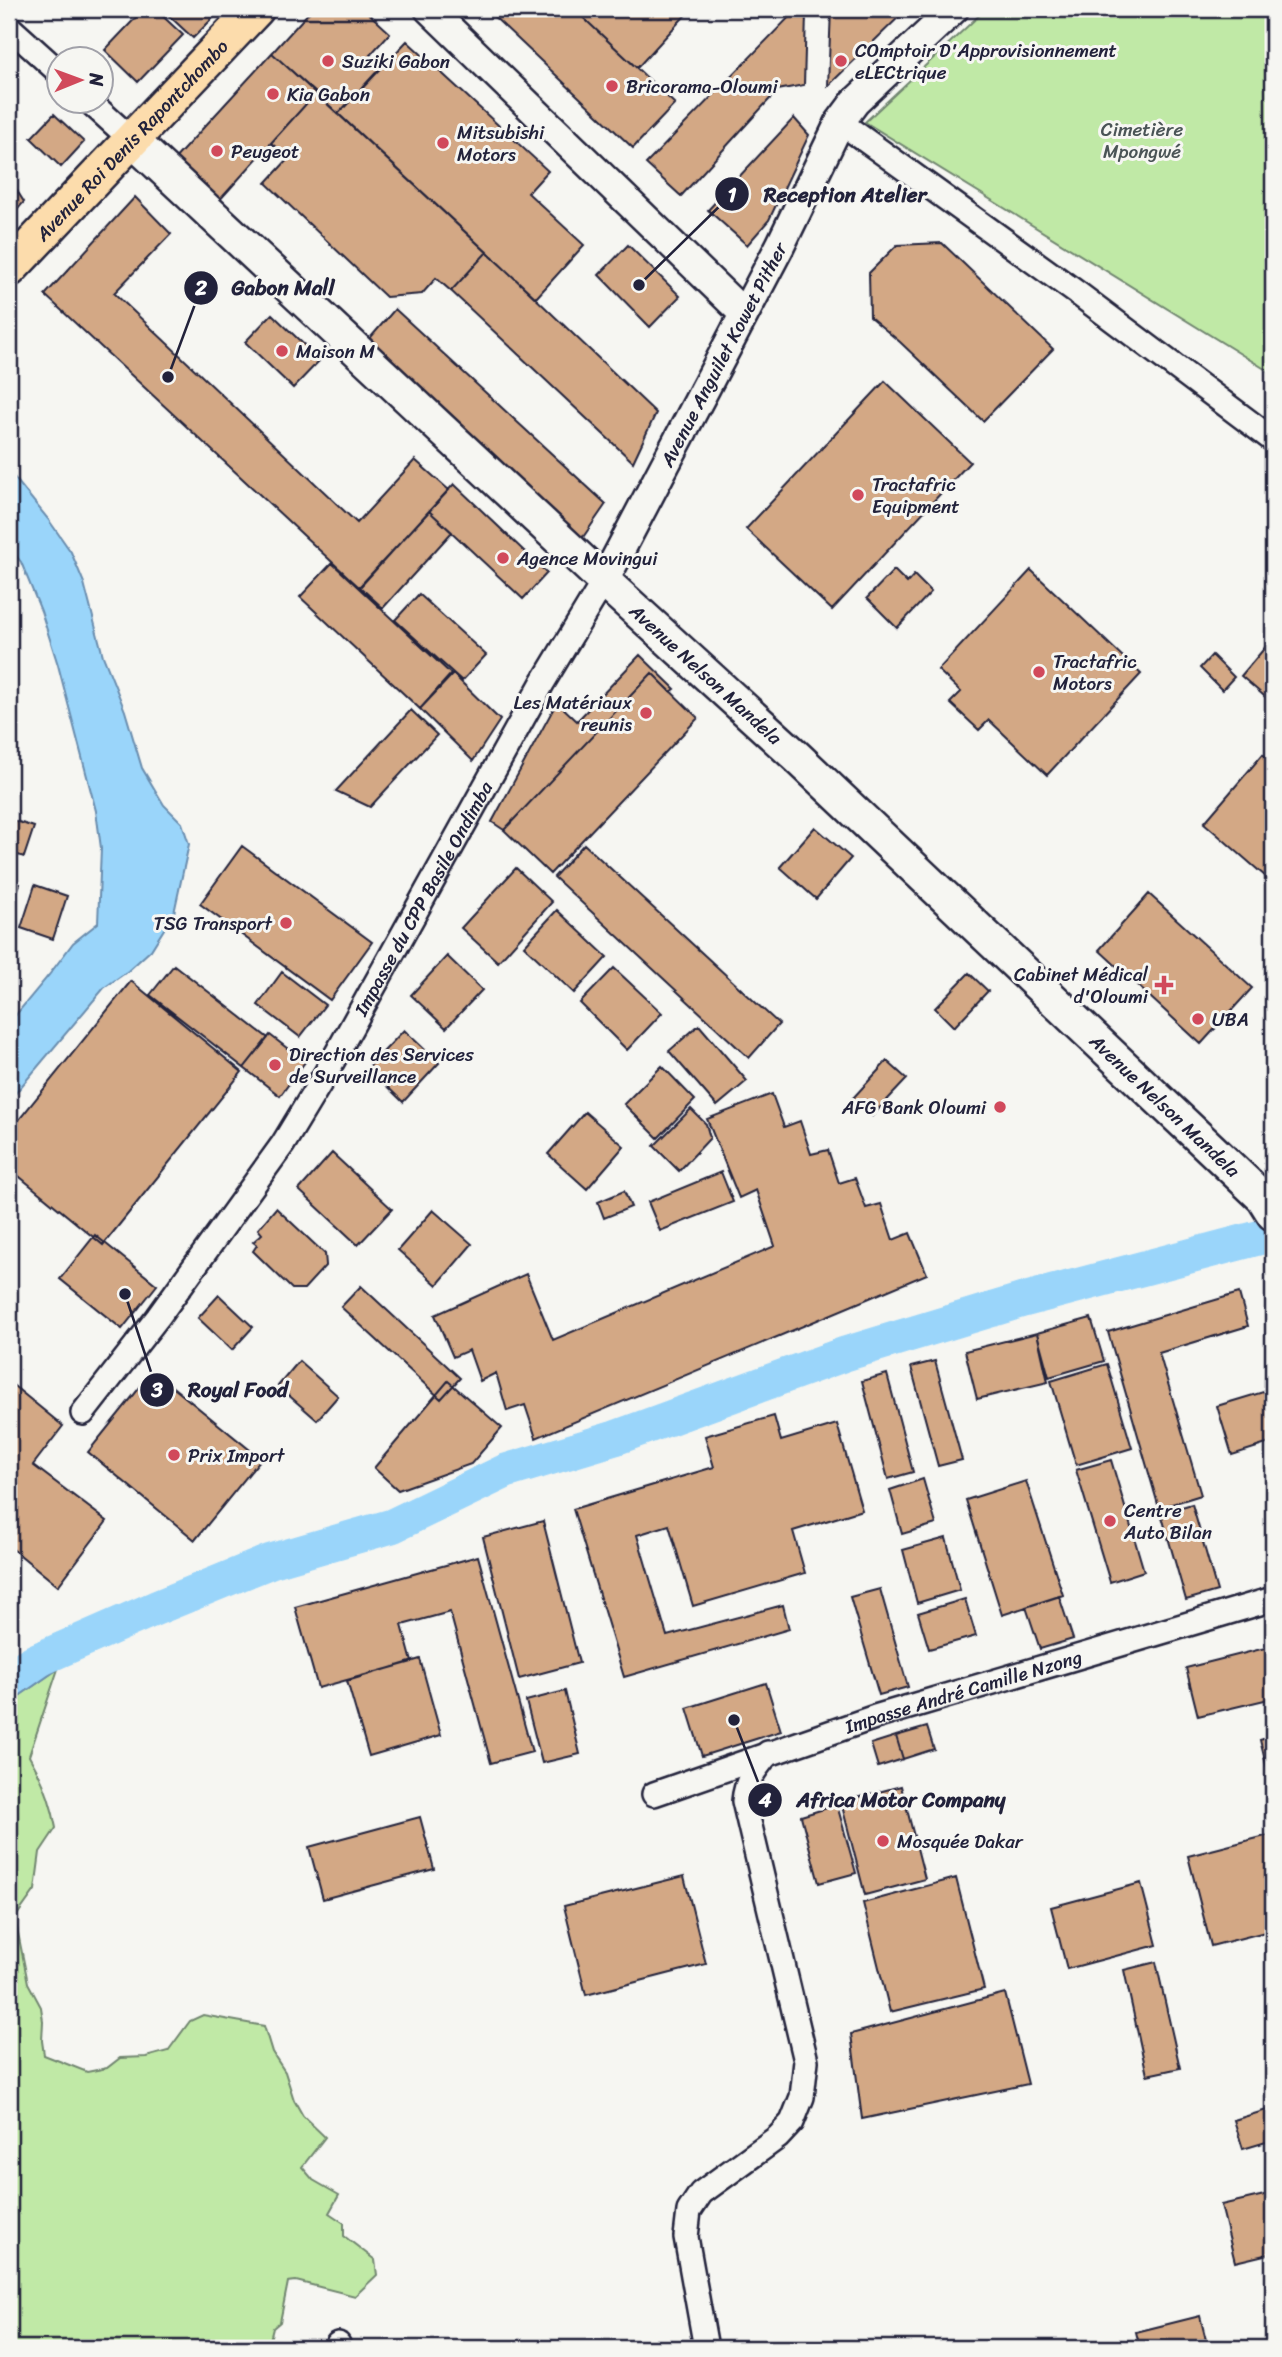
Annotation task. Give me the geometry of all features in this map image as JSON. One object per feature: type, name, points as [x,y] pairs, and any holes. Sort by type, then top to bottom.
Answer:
[{"type":"main road","name":"Avenue Roi Denis Rapontchombo","points":[[9,269],[256,9]]},
{"type":"main road","name":"Avenue Nelson Mandela","points":[[132,139],[797,757],[1268,1206]]},
{"type":"street","points":[[429,9],[743,313]]},
{"type":"street","name":"Avenue Anguilet Kowet Pither","points":[[604,580],[780,246],[841,122],[855,102],[954,9]]},
{"type":"street","points":[[9,27],[46,60]]},
{"type":"street","points":[[106,116],[132,139]]},
{"type":"street","points":[[841,122],[1080,295],[1273,440]]},
{"type":"street","name":"Impasse du CPP Basile Ondimba","points":[[83,1412],[166,1307],[283,1144],[332,1062],[543,682],[604,580]]},
{"type":"street","name":"Impasse André Camille Nzong","points":[[654,1794],[874,1717],[1273,1600]]},
{"type":"street","points":[[706,2348],[686,2237],[689,2211],[701,2193],[778,2137],[792,2122],[802,2097],[806,2061],[744,1801],[745,1786],[768,1753]]},
{"type":"green space","name":"Cimetière Mpongwé","points":[[986,9],[1273,9],[1273,374],[865,122]]},
{"type":"green space","points":[[58,1669],[29,1756],[46,1791],[56,1828],[40,1852],[35,1890],[15,1918],[28,1983],[41,2007],[44,2055],[87,2072],[107,2068],[120,2058],[146,2057],[168,2051],[190,2021],[203,2015],[264,2026],[272,2052],[285,2072],[294,2100],[303,2116],[325,2137],[302,2167],[313,2180],[339,2195],[329,2213],[344,2223],[344,2236],[375,2260],[377,2275],[355,2296],[296,2281],[288,2282],[280,2322],[273,2328],[268,2348],[9,2348],[9,1703]]},
{"type":"water","points":[[9,471],[71,552],[84,583],[103,656],[125,711],[142,768],[164,805],[182,823],[189,844],[174,913],[151,950],[104,988],[9,1101],[9,1023],[73,943],[98,923],[101,848],[96,811],[58,665],[41,611],[21,562],[9,547]]},
{"type":"water","points":[[31,1646],[58,1669],[9,1703],[9,1658]]},
{"type":"building","points":[[144,9],[155,9],[183,35],[138,82],[116,61],[116,46],[109,46]]},
{"type":"building","points":[[170,9],[203,9],[213,18],[193,38],[166,13]]},
{"type":"building","name":"Suziki Gabon","points":[[312,9],[364,9],[390,33],[370,55],[382,66],[338,114],[272,53]]},
{"type":"building","name":"Bricorama-Oloumi","points":[[486,9],[574,9],[675,104],[633,148]]},
{"type":"building","points":[[574,9],[691,9],[637,68]]},
{"type":"building","name":"COmptoir D'Approvisionnement eLECtrique","points":[[831,9],[907,9],[828,86]]},
{"type":"building","points":[[795,11],[806,14],[804,85],[778,90],[681,196],[646,164]]},
{"type":"building","name":"Mitsubishi Motors","points":[[407,41],[548,171],[528,193],[584,245],[536,298],[338,114]]},
{"type":"building","points":[[272,53],[316,93],[217,203],[172,162]]},
{"type":"building","points":[[316,93],[487,252],[451,291],[436,278],[422,294],[386,297],[266,183],[289,158],[271,143]]},
{"type":"building","points":[[52,116],[56,116],[84,142],[61,167],[31,138]]},
{"type":"building","points":[[794,118],[809,135],[769,220],[747,245],[708,210]]},
{"type":"building","points":[[9,178],[24,202],[9,219]]},
{"type":"building","points":[[135,197],[171,234],[114,293],[357,523],[415,460],[449,490],[359,587],[45,295]]},
{"type":"building","points":[[942,243],[1053,349],[983,421],[870,317],[869,273],[897,245]]},
{"type":"building","points":[[628,245],[680,296],[650,327],[599,275]]},
{"type":"building","points":[[487,252],[656,413],[633,462],[451,291]]},
{"type":"building","points":[[395,309],[606,504],[579,543],[365,344]]},
{"type":"building","name":"Maison M","points":[[272,314],[320,360],[293,388],[245,342]]},
{"type":"building","name":"Tractafric Equipment","points":[[885,381],[970,462],[832,610],[746,529]]},
{"type":"building","points":[[454,484],[547,573],[523,599],[429,511]]},
{"type":"building","points":[[429,511],[452,532],[383,608],[360,587]]},
{"type":"building","points":[[332,563],[451,674],[420,709],[300,597]]},
{"type":"building","points":[[894,570],[907,583],[914,575],[931,592],[897,628],[867,598]]},
{"type":"building","name":"Tractafric Motors","points":[[1031,570],[1141,674],[1047,775],[989,720],[979,730],[950,703],[961,692],[938,670]]},
{"type":"building","points":[[419,594],[486,655],[462,681],[395,620]]},
{"type":"building","points":[[1273,638],[1273,697],[1270,701],[1241,676]]},
{"type":"building","points":[[640,655],[675,689],[671,692],[652,673],[504,830],[492,822],[557,702],[577,721]]},
{"type":"building","points":[[1212,655],[1234,677],[1222,690],[1200,668]]},
{"type":"building","points":[[652,673],[698,718],[550,874],[504,830]]},
{"type":"building","points":[[453,674],[500,720],[473,761],[420,709]]},
{"type":"building","points":[[411,710],[437,735],[370,807],[336,791]]},
{"type":"building","points":[[1263,754],[1273,763],[1273,883],[1204,823]]},
{"type":"building","points":[[9,819],[34,827],[24,857],[9,852]]},
{"type":"building","points":[[815,827],[851,858],[816,899],[780,867]]},
{"type":"building","points":[[584,844],[779,1024],[749,1058],[554,877]]},
{"type":"building","name":"TSG Transport","points":[[242,846],[372,942],[330,1000],[200,904]]},
{"type":"building","points":[[516,868],[552,902],[498,962],[461,928]]},
{"type":"building","points":[[9,879],[20,884],[9,913]]},
{"type":"building","points":[[35,885],[67,896],[53,939],[21,928]]},
{"type":"building","points":[[1149,894],[1252,988],[1201,1044],[1099,950]]},
{"type":"building","points":[[557,910],[607,957],[574,993],[524,946]]},
{"type":"building","points":[[447,956],[482,990],[446,1028],[411,995]]},
{"type":"building","points":[[174,965],[268,1038],[244,1068],[150,995]]},
{"type":"building","points":[[614,968],[662,1013],[627,1050],[580,1003]]},
{"type":"building","points":[[282,972],[325,1005],[300,1037],[258,1005]]},
{"type":"building","points":[[969,973],[988,991],[954,1027],[935,1008]]},
{"type":"building","points":[[131,981],[242,1072],[103,1245],[9,1168],[9,1132]]},
{"type":"building","points":[[699,1025],[747,1081],[717,1106],[669,1051]]},
{"type":"building","points":[[404,1030],[439,1063],[403,1102],[368,1068]]},
{"type":"building","name":"Direction des Services de Surveillance","points":[[270,1035],[305,1062],[280,1096],[244,1068]]},
{"type":"building","points":[[887,1061],[907,1079],[872,1116],[853,1098]]},
{"type":"building","points":[[662,1066],[695,1100],[658,1138],[624,1104]]},
{"type":"building","points":[[772,1094],[784,1127],[800,1121],[811,1154],[828,1150],[839,1183],[855,1178],[866,1208],[881,1204],[893,1240],[910,1233],[927,1274],[536,1438],[525,1405],[507,1411],[496,1373],[480,1381],[469,1350],[453,1357],[435,1315],[526,1274],[553,1340],[775,1246],[756,1190],[739,1198],[707,1119]]},
{"type":"building","points":[[691,1109],[706,1124],[710,1138],[679,1171],[654,1146]]},
{"type":"building","points":[[585,1112],[624,1146],[587,1189],[548,1154]]},
{"type":"building","points":[[332,1153],[392,1209],[358,1245],[299,1190]]},
{"type":"building","points":[[721,1172],[733,1202],[660,1231],[648,1202]]},
{"type":"building","points":[[624,1191],[631,1207],[604,1218],[598,1202]]},
{"type":"building","points":[[276,1208],[325,1254],[326,1265],[304,1289],[292,1289],[253,1251],[257,1245],[253,1242],[262,1234],[258,1229]]},
{"type":"building","points":[[433,1210],[472,1244],[437,1285],[398,1250]]},
{"type":"building","points":[[95,1235],[157,1285],[122,1329],[60,1279]]},
{"type":"building","points":[[361,1286],[460,1378],[441,1399],[341,1307]]},
{"type":"building","points":[[1239,1293],[1248,1326],[1159,1353],[1201,1495],[1159,1508],[1108,1332]]},
{"type":"building","points":[[219,1295],[253,1327],[232,1350],[198,1318]]},
{"type":"building","points":[[1091,1318],[1104,1361],[1049,1377],[1037,1333]]},
{"type":"building","points":[[1037,1333],[1048,1382],[977,1399],[965,1351]]},
{"type":"building","points":[[299,1361],[338,1396],[317,1420],[278,1386]]},
{"type":"building","points":[[935,1361],[962,1460],[938,1466],[911,1367]]},
{"type":"building","points":[[1107,1364],[1132,1448],[1076,1465],[1051,1381]]},
{"type":"building","name":"Prix Import","points":[[153,1371],[261,1459],[195,1540],[88,1452]]},
{"type":"building","points":[[887,1374],[913,1472],[888,1479],[862,1381]]},
{"type":"building","points":[[448,1381],[502,1428],[471,1464],[398,1490],[374,1468]]},
{"type":"building","points":[[9,1382],[63,1426],[33,1465],[107,1521],[58,1586],[9,1546]]},
{"type":"building","points":[[1273,1389],[1273,1442],[1232,1455],[1217,1406]]},
{"type":"building","points":[[774,1416],[781,1441],[837,1424],[862,1510],[793,1531],[805,1573],[693,1606],[669,1525],[637,1535],[667,1636],[783,1605],[789,1629],[624,1677],[573,1509],[714,1467],[705,1436]]},
{"type":"building","name":"Centre Auto Bilan","points":[[1111,1460],[1144,1571],[1110,1582],[1076,1470]]},
{"type":"building","points":[[923,1479],[936,1524],[902,1534],[890,1490]]},
{"type":"building","points":[[1026,1481],[1063,1595],[1002,1615],[966,1500]]},
{"type":"building","points":[[1192,1504],[1217,1591],[1186,1600],[1161,1513]]},
{"type":"building","points":[[543,1521],[579,1663],[519,1679],[483,1537]]},
{"type":"building","points":[[946,1538],[960,1590],[917,1603],[903,1550]]},
{"type":"building","points":[[478,1556],[532,1752],[491,1763],[450,1612],[402,1625],[412,1662],[318,1688],[295,1607]]},
{"type":"building","points":[[880,1589],[908,1687],[879,1695],[850,1597]]},
{"type":"building","points":[[1059,1596],[1073,1639],[1040,1649],[1026,1607]]},
{"type":"building","points":[[965,1599],[976,1636],[929,1649],[918,1613]]},
{"type":"building","points":[[1273,1646],[1273,1698],[1198,1716],[1186,1668]]},
{"type":"building","points":[[420,1659],[441,1735],[369,1756],[347,1681]]},
{"type":"building","points":[[766,1683],[781,1731],[702,1756],[687,1708]]},
{"type":"building","points":[[565,1691],[580,1754],[542,1763],[526,1701]]},
{"type":"building","points":[[927,1727],[934,1749],[903,1759],[896,1736]]},
{"type":"building","points":[[896,1736],[903,1759],[878,1767],[871,1744]]},
{"type":"building","points":[[1273,1736],[1273,1793],[1260,1740]]},
{"type":"building","name":"Mosquée Dakar","points":[[901,1786],[925,1879],[865,1895],[841,1802]]},
{"type":"building","points":[[837,1805],[856,1873],[819,1883],[801,1816]]},
{"type":"building","points":[[420,1817],[434,1869],[323,1899],[309,1847]]},
{"type":"building","points":[[1273,1834],[1273,1930],[1211,1946],[1188,1856]]},
{"type":"building","points":[[684,1876],[706,1964],[586,1995],[564,1906]]},
{"type":"building","points":[[956,1878],[984,1989],[890,2012],[863,1903]]},
{"type":"building","points":[[1141,1883],[1157,1945],[1067,1969],[1051,1907]]},
{"type":"building","points":[[1156,1962],[1180,2068],[1147,2075],[1124,1970]]},
{"type":"building","points":[[1005,1993],[1028,2084],[862,2119],[851,2034]]},
{"type":"building","points":[[1273,2108],[1273,2140],[1243,2149],[1234,2120]]},
{"type":"building","points":[[1273,2193],[1273,2253],[1235,2262],[1221,2205]]},
{"type":"building","points":[[1200,2316],[1208,2348],[1140,2348],[1136,2332]]},
{"type":"waterway","points":[[9,1676],[35,1661],[271,1561],[392,1526],[506,1471],[615,1438],[845,1354],[1023,1300],[1273,1234]]},
{"type":"place","name":"Suziki Gabon","points":[[328,61]]},
{"type":"place","name":"COmptoir D'Approvisionnement eLECtrique","points":[[841,61]]},
{"type":"place","name":"Bricorama-Oloumi","points":[[612,86]]},
{"type":"place","name":"Kia Gabon","points":[[273,94]]},
{"type":"place","name":"Mitsubishi Motors","points":[[443,143]]},
{"type":"place","name":"Peugeot","points":[[217,151]]},
{"type":"place","name":"Reception Atelier","points":[[639,285]]},
{"type":"place","name":"Maison M","points":[[282,351]]},
{"type":"place","name":"Gabon Mall","points":[[168,377]]},
{"type":"place","name":"Tractafric Equipment","points":[[858,495]]},
{"type":"place","name":"Agence Movingui","points":[[503,558]]},
{"type":"place","name":"Tractafric Motors","points":[[1039,672]]},
{"type":"place","name":"Les Matériaux reunis","points":[[646,713]]},
{"type":"place","name":"TSG Transport","points":[[286,923]]},
{"type":"place","name":"Cabinet Médical d'Oloumi","points":[[1164,985]]},
{"type":"place","name":"UBA","points":[[1198,1019]]},
{"type":"place","name":"Direction des Services de Surveillance","points":[[275,1065]]},
{"type":"place","name":"AFG Bank Oloumi","points":[[1000,1107]]},
{"type":"place","name":"Royal Food","points":[[125,1294]]},
{"type":"place","name":"Prix Import","points":[[174,1455]]},
{"type":"place","name":"Centre Auto Bilan","points":[[1110,1521]]},
{"type":"place","name":"Africa Motor Company","points":[[734,1720]]},
{"type":"place","name":"Mosquée Dakar","points":[[883,1841]]}]
